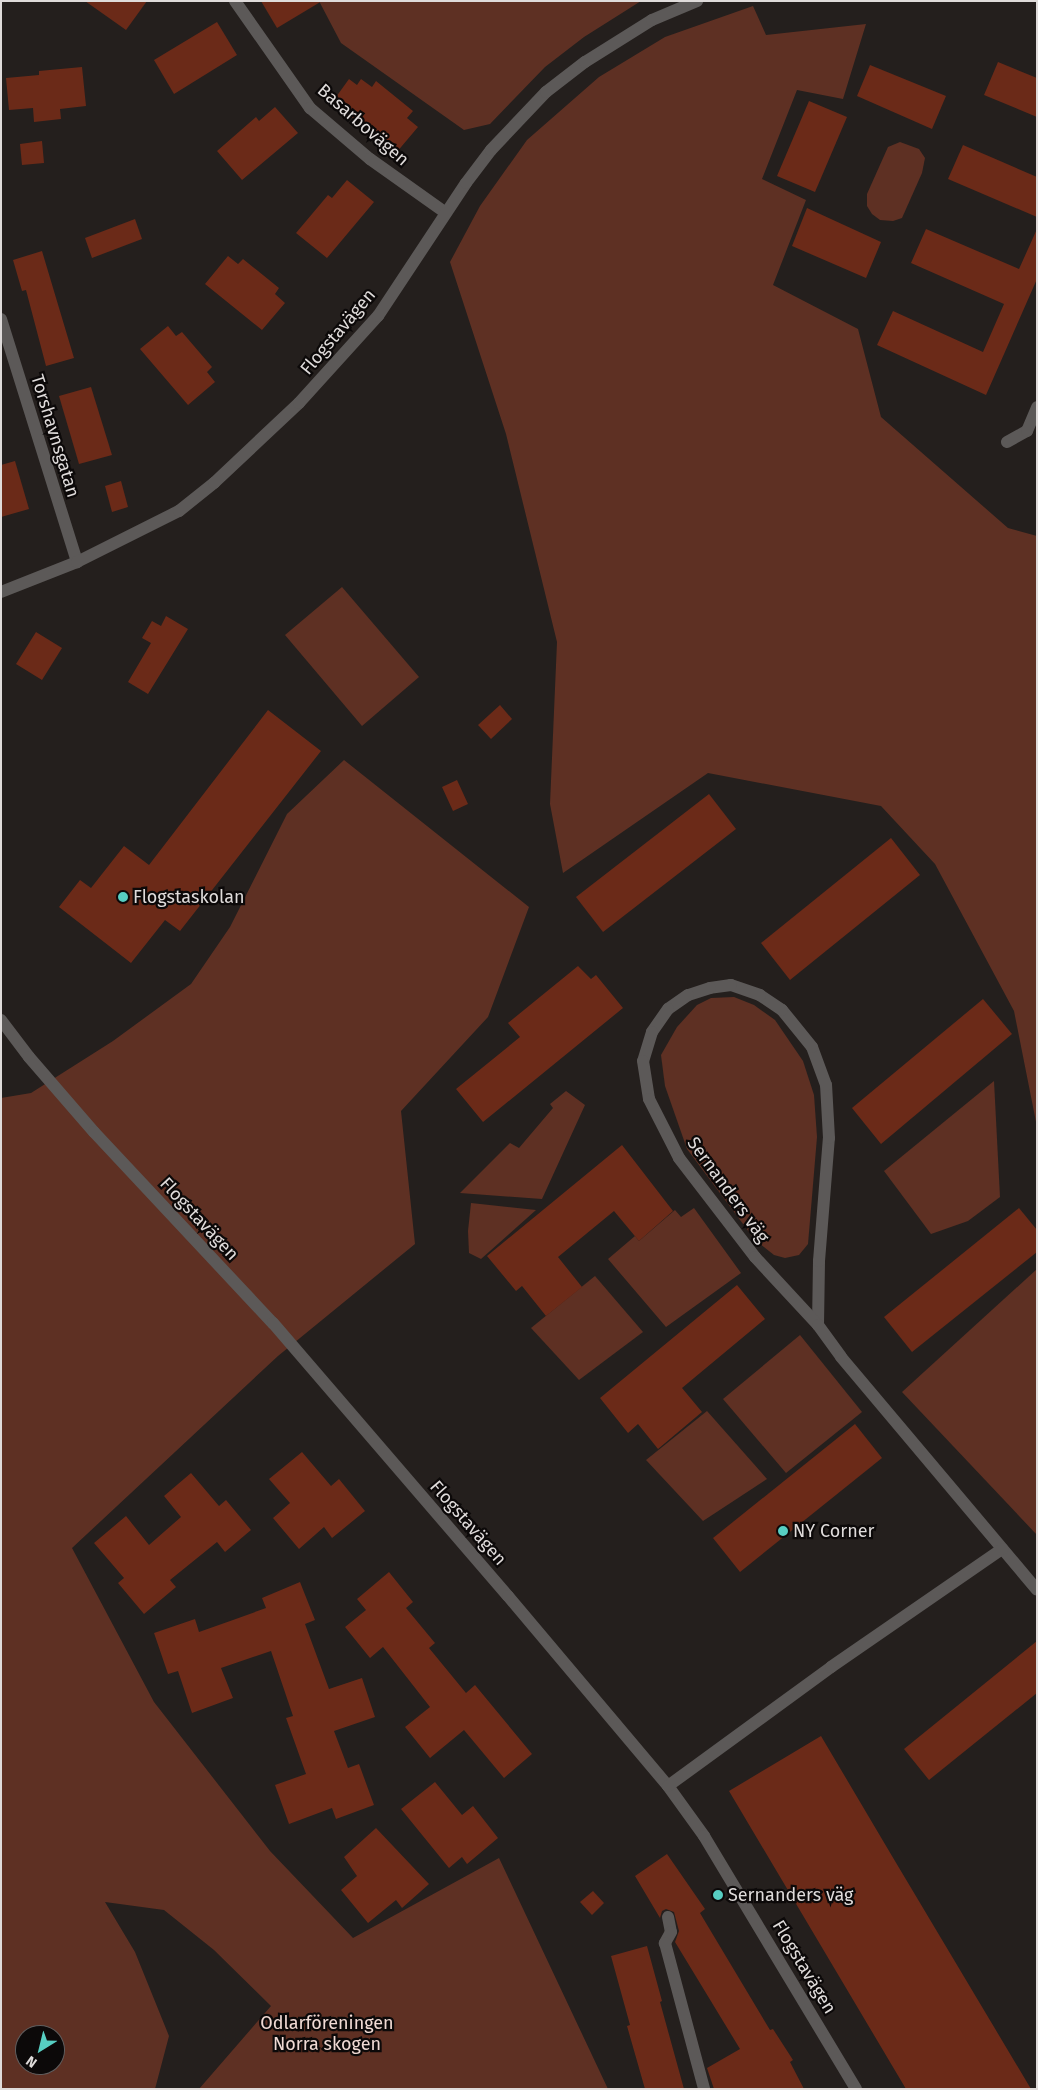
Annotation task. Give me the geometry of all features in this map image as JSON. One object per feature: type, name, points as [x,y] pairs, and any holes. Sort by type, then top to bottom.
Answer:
[{"type":"street","name":"Basarbovägen","points":[[236,1],[310,108],[370,159],[446,213]]},
{"type":"street","name":"Flogstavägen","points":[[1,592],[78,562],[179,511],[214,483],[300,403],[378,316],[446,213],[491,150],[546,92],[585,62],[652,20],[697,1]]},
{"type":"street","name":"Torshavnsgatan","points":[[1,319],[78,562]]},
{"type":"street","points":[[1007,442],[1027,430],[1037,407]]},
{"type":"street","name":"Sernanders väg","points":[[818,1325],[819,1261],[829,1138],[826,1085],[812,1047],[782,1010],[760,995],[731,985],[710,988],[688,995],[668,1009],[652,1032],[643,1061],[649,1099],[683,1164],[755,1257],[818,1325],[841,1356],[1037,1590]]},
{"type":"street","name":"Flogstavägen","points":[[1,1020],[29,1057],[94,1132],[273,1324],[508,1596],[668,1786],[704,1836],[856,2089]]},
{"type":"street","points":[[668,1786],[830,1667],[1002,1548]]},
{"type":"street","points":[[668,1917],[672,1932],[665,1943],[704,2089]]},
{"type":"green space","points":[[319,1],[641,1],[584,37],[545,67],[490,124],[464,130],[341,43]]},
{"type":"green space","points":[[753,6],[766,35],[866,24],[843,99],[797,90],[762,179],[806,200],[773,285],[858,329],[881,417],[1008,528],[1037,536],[1037,1127],[1014,1011],[935,864],[881,806],[708,773],[563,873],[550,804],[557,642],[506,434],[450,262],[480,206],[527,140],[599,77],[665,37]]},
{"type":"green space","points":[[900,142],[919,149],[925,158],[922,173],[902,218],[893,221],[880,220],[872,214],[867,206],[867,194],[888,147]]},
{"type":"green space","points":[[342,587],[419,677],[362,726],[285,635]]},
{"type":"green space","name":"Odlarföreningen Norra skogen","points":[[344,760],[529,907],[488,1017],[401,1111],[415,1244],[278,1356],[72,1548],[154,1702],[270,1851],[353,1938],[499,1858],[608,2089],[199,2089],[271,2006],[214,1950],[164,1910],[105,1902],[135,1952],[169,2036],[155,2089],[1,2089],[1,1098],[31,1093],[113,1041],[191,984],[230,927],[287,814]]},
{"type":"green space","points":[[734,997],[754,1005],[775,1020],[803,1061],[814,1095],[817,1137],[808,1244],[799,1255],[785,1258],[774,1255],[755,1240],[687,1149],[665,1086],[661,1055],[677,1027],[697,1005],[711,998]]},
{"type":"green space","points":[[994,1081],[1000,1197],[968,1221],[931,1234],[884,1171]]},
{"type":"green space","points":[[566,1091],[585,1105],[542,1199],[460,1193],[510,1143],[519,1148],[553,1108],[550,1104]]},
{"type":"green space","points":[[471,1203],[536,1210],[481,1259],[469,1253],[468,1231]]},
{"type":"green space","points":[[694,1208],[741,1273],[666,1327],[608,1259],[635,1236],[639,1241],[675,1210],[681,1217]]},
{"type":"green space","points":[[1037,1269],[1037,1535],[902,1392]]},
{"type":"green space","points":[[595,1276],[643,1332],[579,1380],[531,1328]]},
{"type":"green space","points":[[800,1335],[862,1412],[786,1473],[723,1399]]},
{"type":"green space","points":[[707,1411],[767,1479],[703,1521],[646,1460]]},
{"type":"building","points":[[85,1],[147,1],[126,30]]},
{"type":"building","points":[[261,1],[322,1],[277,28]]},
{"type":"building","points":[[217,22],[237,55],[174,94],[154,60]]},
{"type":"building","points":[[998,62],[1037,78],[1037,117],[984,95]]},
{"type":"building","points":[[870,65],[946,96],[932,129],[857,96]]},
{"type":"building","points":[[82,67],[86,106],[60,109],[61,119],[34,122],[33,108],[9,110],[6,78],[39,75],[39,71]]},
{"type":"building","points":[[349,79],[357,85],[361,79],[372,87],[376,81],[413,111],[407,118],[418,127],[396,153],[338,106],[342,102],[336,97]]},
{"type":"building","points":[[809,101],[847,117],[815,192],[777,176]]},
{"type":"building","points":[[275,107],[298,133],[242,180],[217,151],[256,117],[259,121]]},
{"type":"building","points":[[42,141],[44,163],[22,165],[20,144]]},
{"type":"building","points":[[963,145],[1037,177],[1037,217],[948,179]]},
{"type":"building","points":[[347,180],[374,202],[327,258],[296,233],[328,195],[332,198]]},
{"type":"building","points":[[807,208],[881,242],[866,278],[792,246]]},
{"type":"building","points":[[135,219],[142,239],[92,258],[85,238]]},
{"type":"building","points":[[926,229],[1019,269],[1037,229],[1037,279],[986,395],[877,345],[893,311],[983,352],[1004,304],[911,263]]},
{"type":"building","points":[[42,251],[74,358],[46,366],[26,290],[22,291],[13,260]]},
{"type":"building","points":[[228,256],[238,264],[243,259],[279,288],[275,294],[285,303],[262,330],[205,284]]},
{"type":"building","points":[[168,326],[176,336],[182,332],[212,367],[207,372],[215,382],[188,405],[140,349]]},
{"type":"building","points":[[91,387],[112,455],[79,464],[59,396]]},
{"type":"building","points":[[15,461],[29,509],[1,517],[1,465]]},
{"type":"building","points":[[121,481],[128,507],[112,512],[105,486]]},
{"type":"building","points":[[166,616],[188,629],[148,694],[128,682],[151,643],[142,638],[152,621],[161,626]]},
{"type":"building","points":[[36,632],[62,648],[42,680],[16,664]]},
{"type":"building","points":[[500,705],[512,719],[491,739],[478,725]]},
{"type":"building","points":[[268,710],[321,751],[180,931],[165,920],[131,963],[59,907],[80,880],[91,888],[124,846],[149,865]]},
{"type":"building","points":[[457,780],[468,804],[453,811],[442,787]]},
{"type":"building","points":[[709,794],[736,829],[603,932],[576,897]]},
{"type":"building","points":[[891,838],[920,875],[790,980],[761,943]]},
{"type":"building","points":[[578,966],[591,979],[596,975],[623,1008],[483,1122],[456,1089],[520,1037],[508,1023]]},
{"type":"building","points":[[983,999],[1012,1034],[881,1144],[852,1108]]},
{"type":"building","points":[[622,1145],[673,1211],[639,1241],[614,1211],[558,1257],[582,1287],[546,1316],[522,1286],[516,1291],[487,1256]]},
{"type":"building","points":[[1019,1208],[1037,1230],[1037,1252],[912,1352],[884,1317]]},
{"type":"building","points":[[737,1285],[765,1319],[682,1388],[702,1412],[658,1449],[638,1424],[628,1433],[600,1398]]},
{"type":"building","points":[[855,1424],[882,1458],[740,1572],[713,1538]]},
{"type":"building","points":[[302,1452],[331,1486],[339,1479],[365,1511],[332,1538],[324,1527],[299,1549],[273,1518],[290,1503],[269,1479]]},
{"type":"building","points":[[191,1473],[219,1506],[226,1500],[251,1530],[225,1552],[217,1542],[170,1580],[176,1587],[144,1614],[118,1583],[124,1578],[94,1543],[126,1516],[149,1545],[181,1517],[164,1496]]},
{"type":"building","points":[[389,1572],[413,1602],[406,1608],[435,1643],[429,1648],[466,1693],[475,1685],[532,1754],[504,1778],[464,1730],[430,1758],[405,1727],[430,1707],[383,1647],[370,1658],[345,1627],[366,1610],[357,1599]]},
{"type":"building","points":[[300,1582],[315,1620],[305,1624],[329,1689],[362,1678],[375,1717],[334,1731],[348,1768],[359,1764],[374,1805],[336,1819],[332,1808],[289,1824],[275,1785],[306,1774],[286,1718],[293,1716],[271,1651],[221,1668],[233,1698],[192,1713],[178,1671],[168,1674],[154,1633],[195,1619],[199,1632],[266,1608],[262,1598]]},
{"type":"building","points":[[1037,1641],[1037,1693],[929,1780],[904,1749]]},
{"type":"building","points":[[821,1736],[1031,2089],[906,2089],[729,1791]]},
{"type":"building","points":[[435,1782],[462,1815],[473,1806],[498,1838],[467,1864],[462,1857],[449,1868],[401,1809]]},
{"type":"building","points":[[376,1828],[429,1884],[402,1908],[396,1900],[368,1923],[341,1890],[357,1876],[344,1857]]},
{"type":"building","points":[[667,1854],[705,1909],[700,1913],[770,2030],[773,2029],[793,2060],[790,2062],[804,2089],[714,2089],[707,2068],[740,2049],[675,1942],[679,1931],[674,1912],[666,1909],[662,1911],[660,1918],[635,1876]]},
{"type":"building","points":[[593,1891],[604,1903],[592,1915],[580,1902]]},
{"type":"building","points":[[647,1946],[684,2089],[645,2089],[627,2026],[630,2025],[611,1956]]},
{"type":"place","name":"Flogstaskolan","points":[[123,897]]},
{"type":"place","name":"NY Corner","points":[[783,1531]]},
{"type":"place","name":"Sernanders väg","points":[[718,1895]]}]
